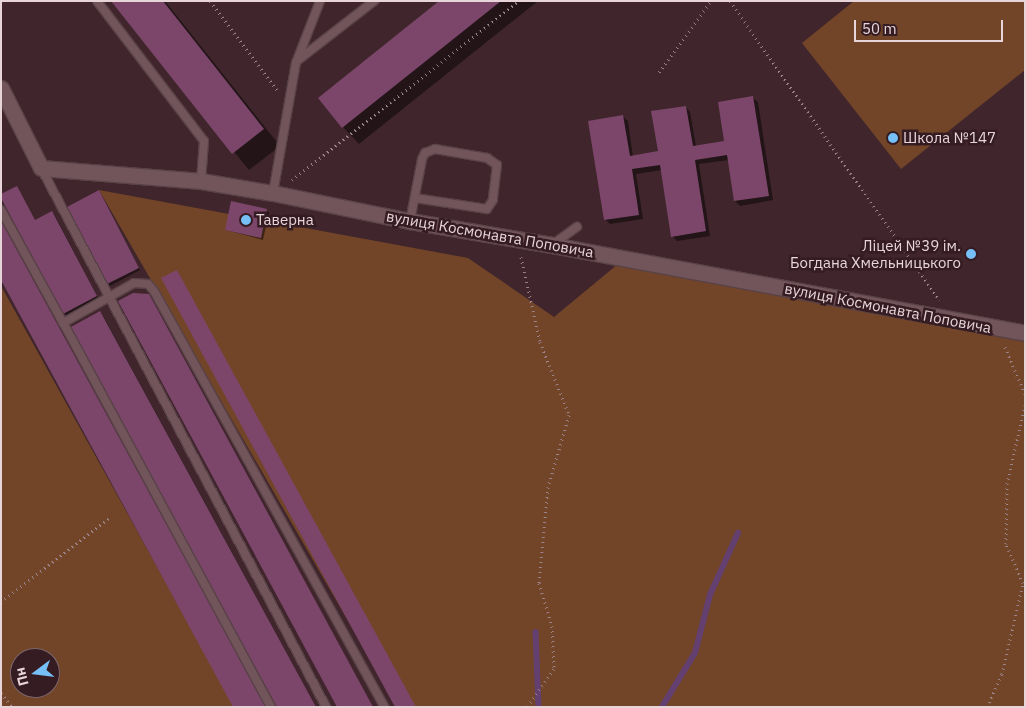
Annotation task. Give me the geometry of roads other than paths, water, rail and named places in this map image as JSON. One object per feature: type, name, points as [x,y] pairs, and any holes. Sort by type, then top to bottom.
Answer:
[{"type":"street","points":[[1,88],[41,168]]},
{"type":"street","name":"вулиця Космонавта Поповича","points":[[41,168],[200,181],[273,193],[410,222],[552,245],[1025,333]]},
{"type":"lane","points":[[97,1],[204,141],[200,181]]},
{"type":"lane","points":[[273,193],[296,63],[320,1]]},
{"type":"lane","points":[[296,63],[374,1]]},
{"type":"lane","points":[[410,222],[422,159],[430,150],[486,158],[497,165],[493,200],[487,208],[415,198]]},
{"type":"lane","points":[[41,168],[107,298],[326,707]]},
{"type":"lane","points":[[1,210],[271,707]]},
{"type":"lane","points":[[552,245],[577,227]]},
{"type":"lane","points":[[63,323],[107,298],[142,282],[154,291],[385,707]]},
{"type":"waterway","points":[[662,707],[695,653],[710,595],[738,533]]},
{"type":"waterway","points":[[536,632],[539,707]]},
{"type":"place","name":"Школа №147","points":[[893,138]]},
{"type":"place","name":"Таверна","points":[[246,220]]},
{"type":"place","name":"Ліцей №39 ім. Богдана Хмельницького","points":[[971,254]]}]
